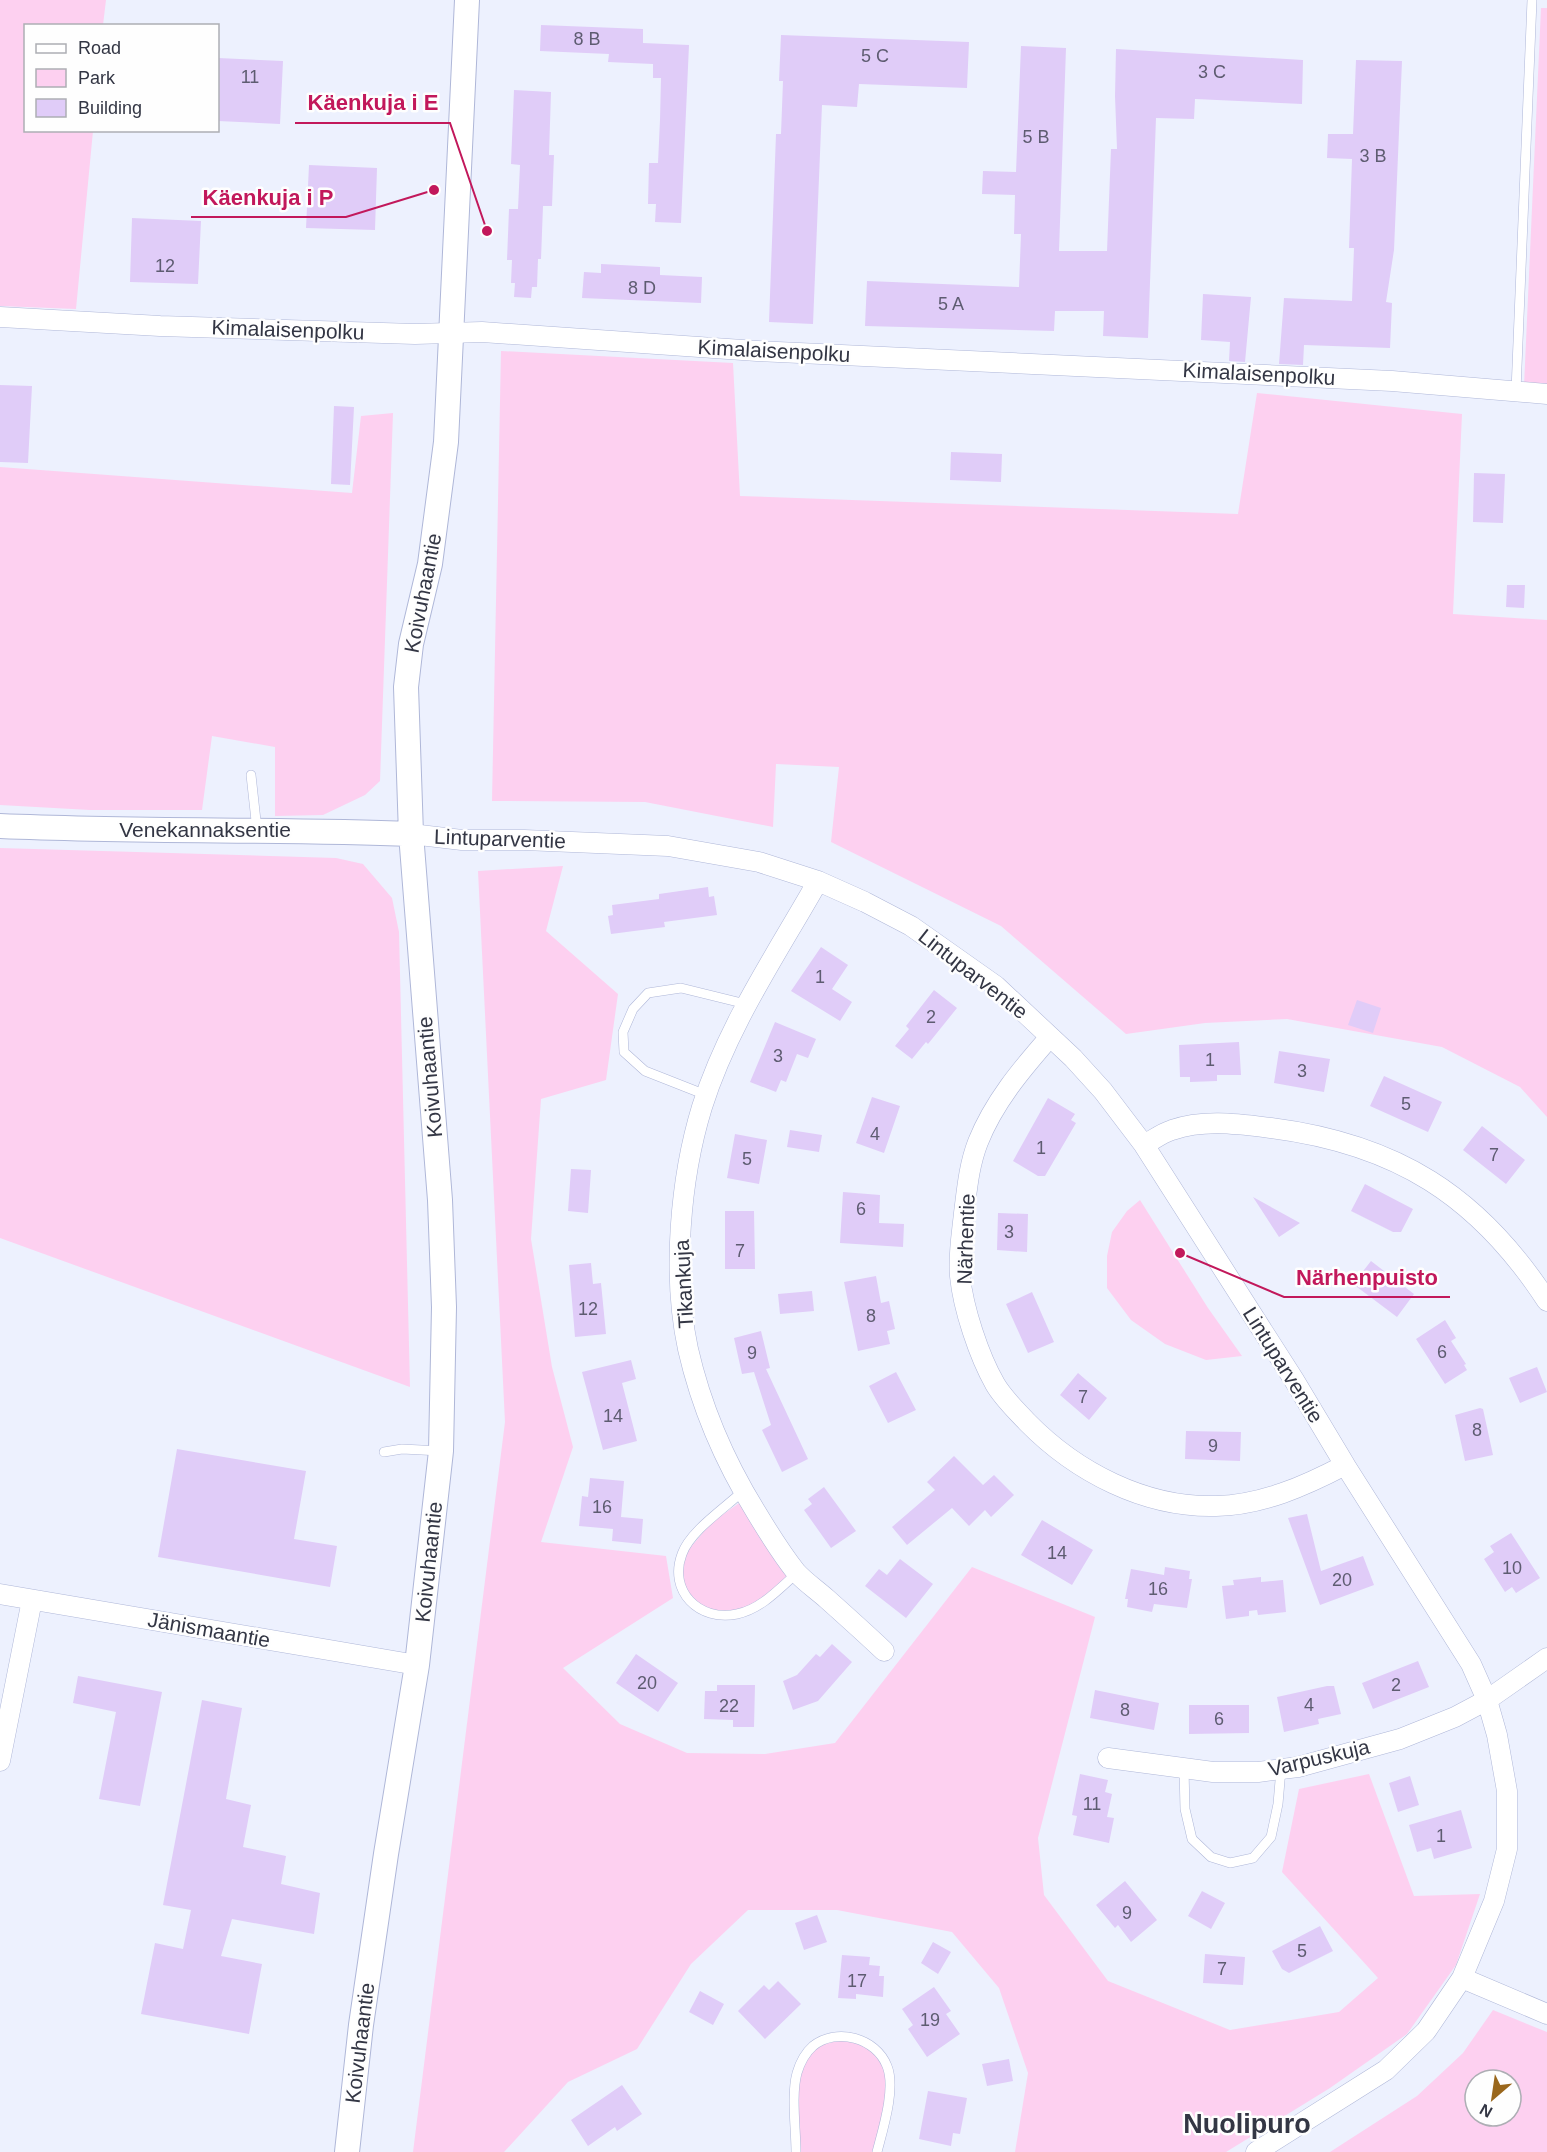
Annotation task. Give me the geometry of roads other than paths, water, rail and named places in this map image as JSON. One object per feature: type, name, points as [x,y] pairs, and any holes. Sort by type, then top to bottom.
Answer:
[{"type":"street","name":"Koivuhaantie","points":[[347,2152],[361,2025],[417,1665],[441,1451],[444,1307],[440,1200],[411,834],[406,687],[411,644],[430,564],[446,442],[467,0]]},
{"type":"street","name":"Kimalaisenpolku","points":[[0,317],[160,326],[415,334],[482,332],[757,351],[1392,381],[1547,394]]},
{"type":"street","name":"Venekannaksentie","points":[[0,826],[96,830],[257,830],[411,834]]},
{"type":"street","name":"Lintuparventie","points":[[411,834],[462,840],[524,840],[668,846],[759,862],[818,881],[911,926],[949,951],[996,987],[1072,1058],[1103,1091],[1144,1146],[1294,1380],[1471,1664],[1487,1700],[1497,1735],[1507,1791],[1507,1849],[1494,1901],[1462,1978],[1426,2031],[1386,2070],[1256,2152]]},
{"type":"street","name":"Tikankuja","points":[[818,881],[746,1004],[726,1045],[707,1095],[690,1160],[683,1206],[681,1238],[683,1312],[688,1348],[708,1413],[743,1491],[797,1573],[884,1651]]},
{"type":"street","name":"Närhentie","points":[[1049,1038],[999,1100],[977,1144],[969,1170],[961,1241],[960,1276],[968,1316],[995,1383],[1015,1409],[1041,1436],[1064,1455],[1094,1474],[1139,1493],[1175,1503],[1216,1506],[1260,1500],[1296,1488],[1345,1465]]},
{"type":"street","points":[[1144,1146],[1170,1130],[1204,1123],[1232,1123],[1302,1132],[1341,1141],[1389,1157],[1425,1176],[1498,1235],[1530,1274],[1547,1301]]},
{"type":"street","name":"Jänismaantie","points":[[0,1594],[417,1665]]},
{"type":"street","points":[[0,1761],[32,1600]]},
{"type":"street","name":"Varpuskuja","points":[[1108,1758],[1184,1769],[1258,1772],[1298,1767],[1400,1739],[1455,1717],[1487,1700],[1547,1658]]},
{"type":"street","points":[[1462,1978],[1547,2014]]},
{"type":"lane","points":[[1516,391],[1532,0]]},
{"type":"lane","points":[[251,775],[257,830]]},
{"type":"lane","points":[[707,1095],[645,1071],[624,1052],[622,1032],[633,1009],[648,993],[681,988],[746,1004]]},
{"type":"lane","points":[[384,1452],[402,1449],[441,1451]]},
{"type":"lane","points":[[743,1491],[693,1538],[682,1553],[678,1571],[680,1588],[689,1601],[703,1611],[719,1616],[738,1614],[767,1600],[797,1573]]},
{"type":"lane","points":[[1184,1769],[1185,1809],[1192,1839],[1211,1857],[1230,1863],[1253,1858],[1271,1837],[1278,1804],[1281,1769]]},
{"type":"lane","points":[[796,2152],[796,2075],[803,2058],[814,2045],[845,2036],[863,2040],[877,2049],[887,2065],[891,2080],[884,2127],[877,2152]]},
{"type":"place","name":"Käenkuja i P","points":[[434,190]]},
{"type":"place","name":"Käenkuja i E","points":[[487,231]]},
{"type":"place","name":"Närhenpuisto","points":[[1180,1253]]},
{"type":"district","name":"Nuolipuro","points":[[1247,2124]]}]
